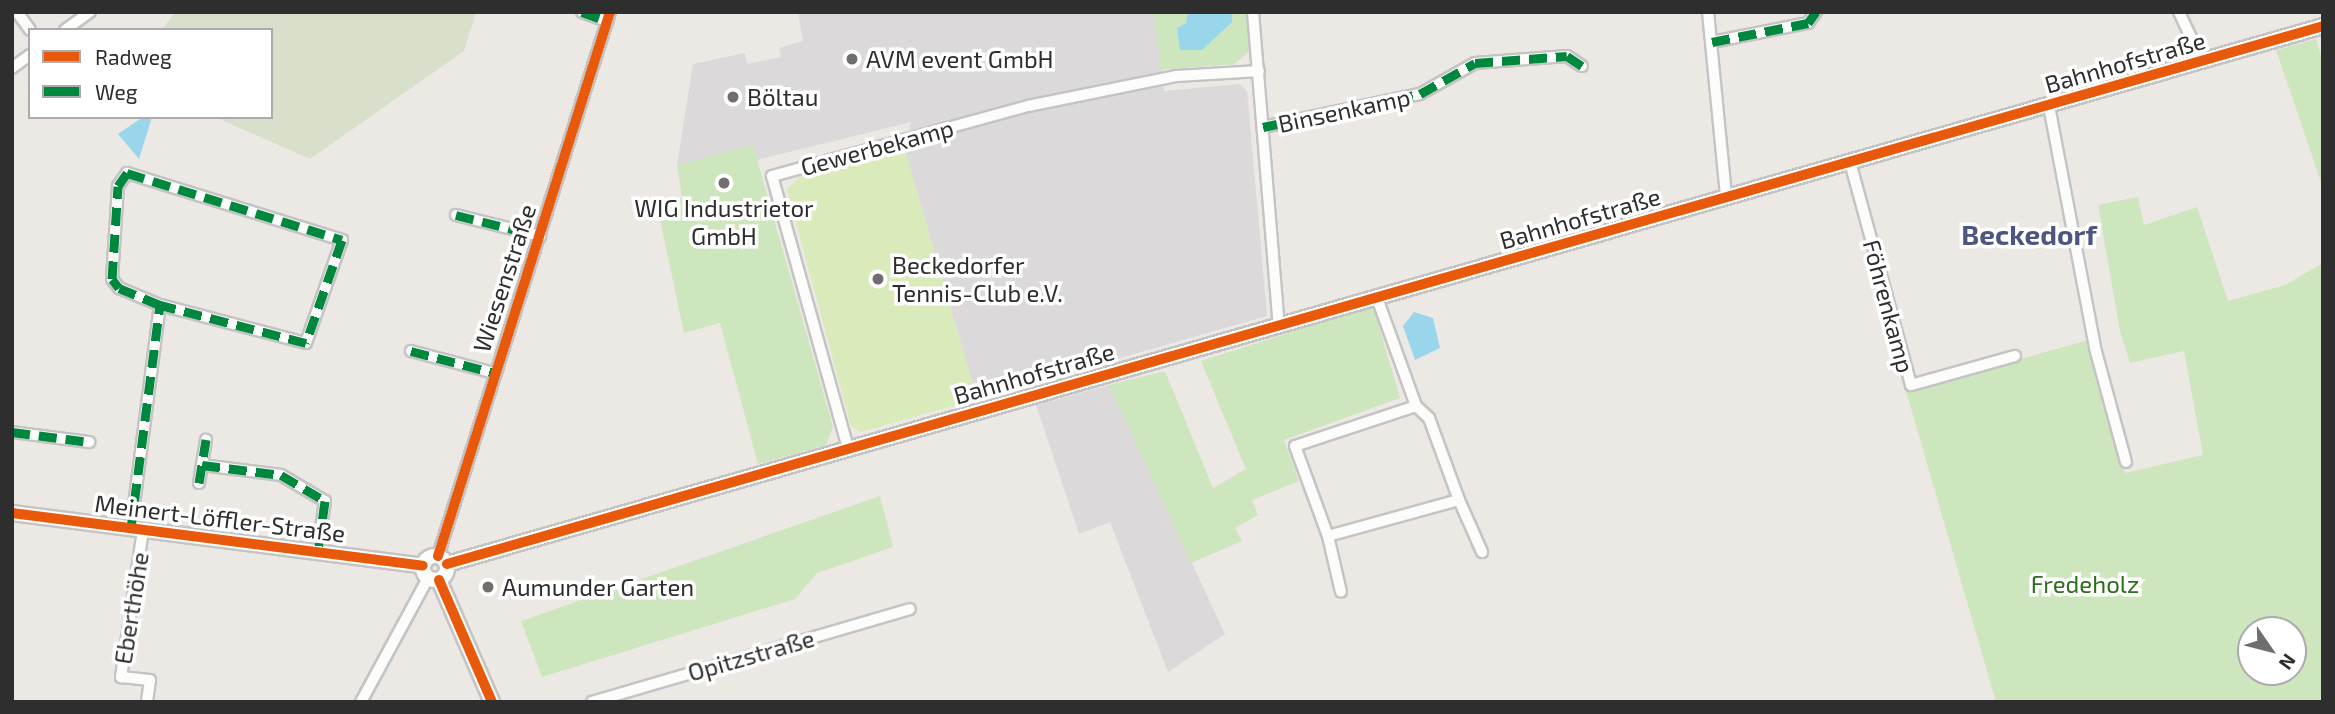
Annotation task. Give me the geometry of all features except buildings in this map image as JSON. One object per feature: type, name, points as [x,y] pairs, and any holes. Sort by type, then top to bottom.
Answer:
[{"type":"street","points":[[17,12],[29,28]]},
{"type":"street","points":[[68,28],[90,12]]},
{"type":"street","points":[[582,12],[609,17]]},
{"type":"street","points":[[1253,12],[1279,327]]},
{"type":"street","points":[[1708,12],[1726,197]]},
{"type":"street","points":[[1712,42],[1808,23],[1816,12]]},
{"type":"street","points":[[2179,12],[2202,61]]},
{"type":"street","name":"Wiesenstraße","points":[[442,560],[494,373],[609,17]]},
{"type":"street","name":"Bahnhofstraße","points":[[442,560],[1279,327],[2323,26]]},
{"type":"street","points":[[12,68],[28,56]]},
{"type":"street","name":"Binsenkamp","points":[[1263,127],[1420,94],[1475,63],[1567,56],[1582,66]]},
{"type":"street","name":"Gewerbekamp","points":[[848,448],[772,176],[1028,106],[1177,76],[1259,71]]},
{"type":"street","name":"Bahnhofstraße","points":[[2049,106],[2092,335],[2126,462]]},
{"type":"street","name":"Föhrenkamp","points":[[1850,162],[1911,385],[2015,356]]},
{"type":"street","points":[[127,173],[342,240],[306,342],[160,305],[112,279],[118,186],[127,173]]},
{"type":"street","points":[[456,215],[540,236]]},
{"type":"street","points":[[1377,298],[1416,406],[1429,418],[1459,500],[1482,552]]},
{"type":"street","points":[[137,529],[160,305]]},
{"type":"street","points":[[411,351],[494,373]]},
{"type":"street","points":[[1341,592],[1328,536],[1295,446],[1416,406]]},
{"type":"street","points":[[12,432],[89,442]]},
{"type":"street","points":[[200,483],[206,440]]},
{"type":"street","points":[[202,465],[281,475],[325,501],[318,551]]},
{"type":"street","points":[[1328,536],[1459,500]]},
{"type":"street","name":"Meinert-Löffler-Straße","points":[[12,513],[318,551],[430,574]]},
{"type":"street","name":"Eberthöhe","points":[[137,529],[121,677],[150,680],[147,702]]},
{"type":"street","points":[[430,574],[442,560]]},
{"type":"street","points":[[361,702],[430,574],[442,560]]},
{"type":"street","points":[[430,574],[492,702]]},
{"type":"street","name":"Opitzstraße","points":[[592,702],[910,609]]},
{"type":"shaded area","points":[[798,12],[1154,12],[1164,91],[1240,84],[1247,91],[1267,316],[977,399],[905,150],[911,122],[757,160],[752,146],[677,165],[693,64],[745,53],[747,64],[781,57],[779,48],[803,41]]},
{"type":"shaded area","points":[[1109,385],[1225,634],[1168,672],[1110,522],[1079,534],[1036,405]]},
{"type":"green space","points":[[175,12],[476,12],[464,51],[310,159],[220,119],[273,119],[273,28],[163,28]]},
{"type":"green space","points":[[1154,12],[1188,12],[1187,23],[1208,43],[1232,22],[1232,12],[1246,12],[1250,51],[1234,64],[1161,70]]},
{"type":"green space","points":[[2316,39],[2323,62],[2323,188],[2276,50]]},
{"type":"green space","points":[[753,145],[833,427],[826,445],[758,464],[720,323],[684,333],[657,205],[682,197],[677,165]]},
{"type":"green space","name":"Beckedorfer Tennis-Club e.V.","points":[[905,150],[977,399],[861,432],[851,426],[787,189],[799,177]]},
{"type":"green space","name":"Fredeholz","points":[[2138,197],[2144,225],[2197,207],[2228,301],[2285,285],[2323,263],[2323,702],[1996,702],[1906,391],[2088,340],[2125,473],[2203,455],[2184,351],[2130,363],[2120,331],[2098,205]]},
{"type":"green space","points":[[1373,306],[1400,398],[1284,440],[1299,481],[1252,500],[1258,515],[1235,528],[1242,541],[1191,563],[1109,385],[1165,371],[1213,488],[1246,469],[1201,361]]},
{"type":"green space","points":[[880,496],[893,547],[817,573],[795,599],[542,677],[521,621]]},
{"type":"water","points":[[1188,12],[1232,12],[1232,22],[1202,50],[1180,50],[1177,28],[1186,23]]},
{"type":"water","points":[[140,119],[151,119],[139,159],[118,134]]},
{"type":"water","points":[[1414,312],[1433,318],[1440,348],[1415,360],[1403,326]]},
{"type":"marked path","points":[[582,12],[607,21]]},
{"type":"marked path","points":[[1712,42],[1808,23],[1816,12]]},
{"type":"marked path","points":[[1263,127],[1420,94],[1475,63],[1567,56],[1582,66]]},
{"type":"marked path","points":[[127,173],[342,240],[306,343],[160,305],[119,288],[112,279],[118,186],[127,173]]},
{"type":"marked path","points":[[456,215],[540,236]]},
{"type":"marked path","points":[[131,528],[160,305]]},
{"type":"marked path","points":[[411,351],[494,373]]},
{"type":"marked path","points":[[12,432],[89,442]]},
{"type":"marked path","points":[[199,483],[206,440]]},
{"type":"marked path","points":[[202,465],[281,475],[325,501],[318,551]]},
{"type":"cycle path","points":[[438,556],[610,12]]},
{"type":"cycle path","points":[[447,564],[2323,26]]},
{"type":"cycle path","points":[[12,513],[423,566]]},
{"type":"cycle path","points":[[439,580],[492,702]]},
{"type":"place","name":"AVM event GmbH","points":[[852,59]]},
{"type":"place","name":"Böltau","points":[[733,97]]},
{"type":"place","name":"WIG Industrietor GmbH","points":[[724,183]]},
{"type":"place","name":"Beckedorfer Tennis-Club e.V.","points":[[878,279]]},
{"type":"place","name":"Aumunder Garten","points":[[488,587]]},
{"type":"district","name":"Beckedorf","points":[[2029,234]]}]
